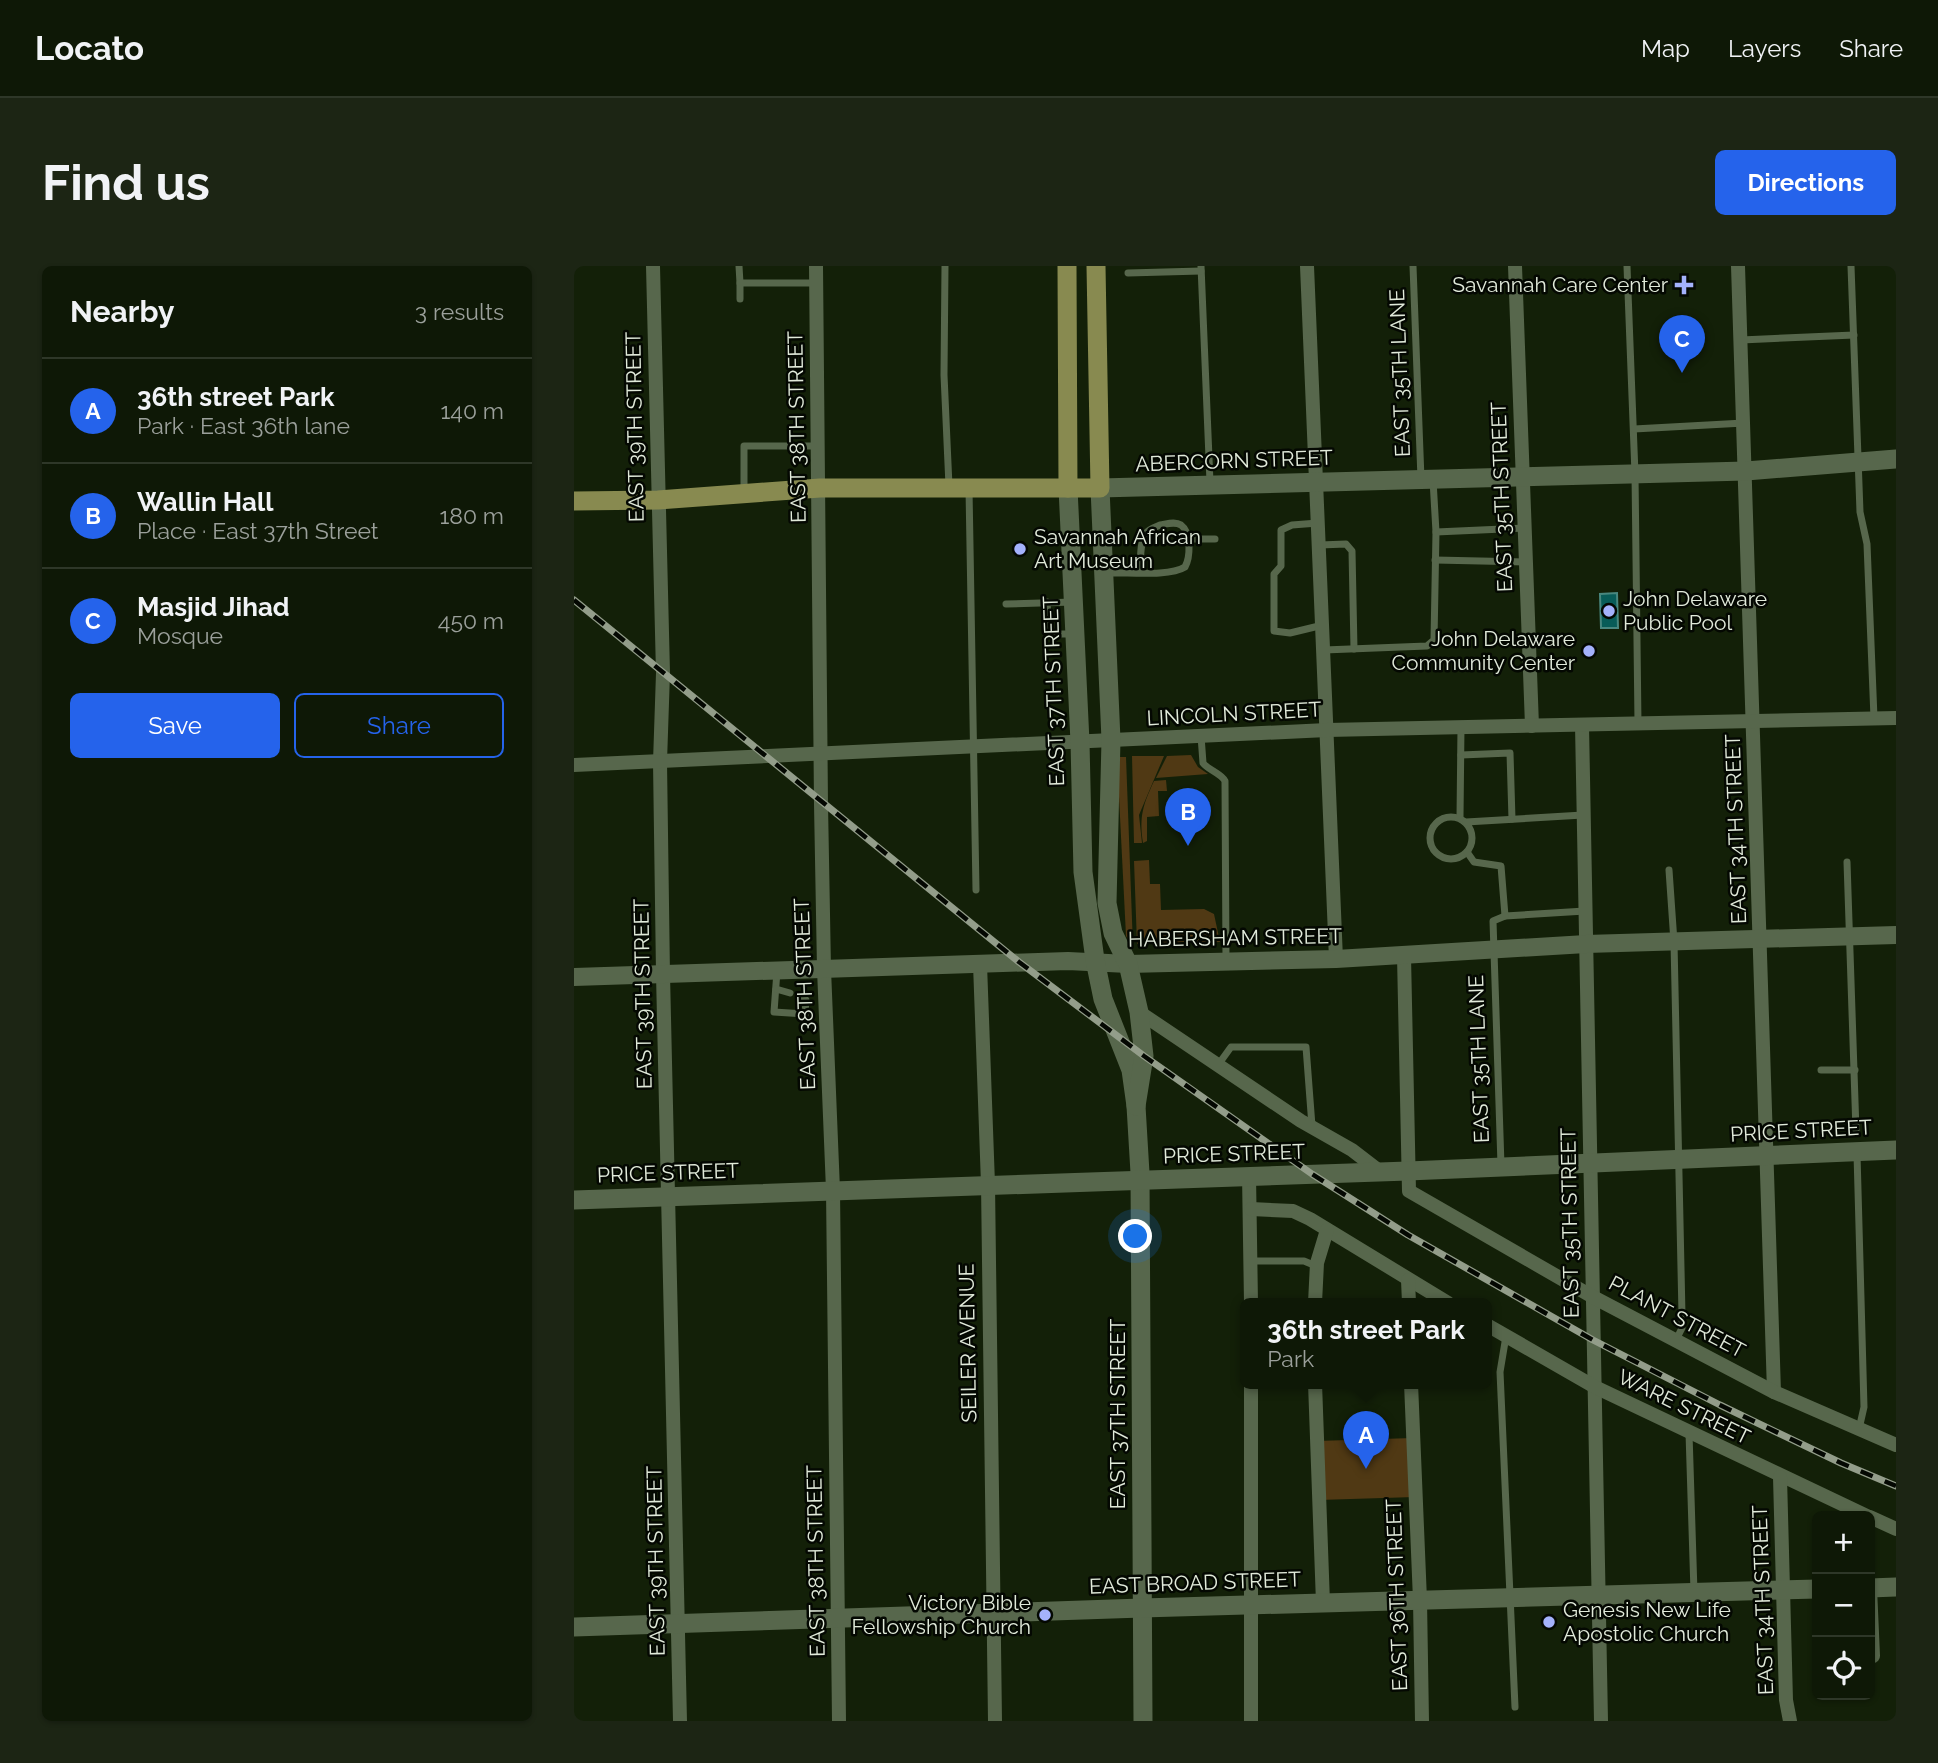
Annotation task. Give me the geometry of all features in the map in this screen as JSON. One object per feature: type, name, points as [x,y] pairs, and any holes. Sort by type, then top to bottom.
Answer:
[{"type":"main road","name":"EAST 37TH STREET","points":[[1067,266],[1069,488],[1083,872],[1103,999],[1131,1070],[1136,1106],[1139,1180],[1143,1721]]},
{"type":"main road","name":"EAST 37TH STREET","points":[[1096,266],[1100,488],[1111,740],[1107,903],[1113,933],[1128,964],[1139,1012],[1144,1055],[1136,1106]]},
{"type":"main road","name":"ABERCORN STREET","points":[[574,500],[658,500],[820,488],[1100,488],[1746,471],[1896,459]]},
{"type":"main road","name":"PRICE STREET","points":[[574,1200],[1408,1171],[1896,1150]]},
{"type":"main road","points":[[1875,1588],[1896,1587]]},
{"type":"main road","name":"EAST BROAD STREET","points":[[574,1627],[1252,1604],[1812,1589]]},
{"type":"street","name":"EAST 39TH STREET","points":[[653,266],[663,673],[660,762],[663,974],[680,1721]]},
{"type":"street","name":"EAST 38TH STREET","points":[[816,266],[824,969],[833,1190],[839,1721]]},
{"type":"street","points":[[1307,266],[1336,959]]},
{"type":"street","name":"EAST 35TH STREET","points":[[1515,266],[1532,726]]},
{"type":"street","name":"EAST 34TH STREET","points":[[1738,266],[1774,1392]]},
{"type":"street","name":"LINCOLN STREET","points":[[574,765],[1327,730],[1896,718]]},
{"type":"street","name":"EAST 35TH STREET","points":[[1582,725],[1601,1721]]},
{"type":"street","name":"HABERSHAM STREET","points":[[574,977],[1095,961],[1128,964],[1336,959],[1586,944],[1896,935]]},
{"type":"street","points":[[1404,956],[1408,1171]]},
{"type":"street","name":"SEILER AVENUE","points":[[980,964],[988,1184],[996,1721]]},
{"type":"street","points":[[1139,1012],[1312,1127],[1352,1150],[1378,1170]]},
{"type":"street","name":"PLANT STREET","points":[[1408,1171],[1409,1191],[1593,1297],[1774,1392],[1896,1446]]},
{"type":"street","points":[[1249,1175],[1251,1298]]},
{"type":"street","points":[[1251,1209],[1293,1211],[1439,1298]]},
{"type":"street","points":[[1315,1298],[1317,1266],[1327,1230]]},
{"type":"street","points":[[1408,1280],[1409,1298]]},
{"type":"street","name":"WARE STREET","points":[[1492,1328],[1595,1387],[1856,1511]]},
{"type":"street","points":[[1251,1389],[1251,1721]]},
{"type":"street","points":[[1315,1389],[1323,1602]]},
{"type":"street","name":"EAST 36TH STREET","points":[[1412,1389],[1422,1721]]},
{"type":"street","name":"EAST 34TH STREET","points":[[1780,1477],[1786,1700],[1790,1721]]},
{"type":"street","name":"WARE STREET","points":[[1875,1520],[1896,1529]]},
{"type":"lane","points":[[740,266],[740,299]]},
{"type":"lane","points":[[945,266],[944,375],[949,488]]},
{"type":"lane","name":"EAST 35TH LANE","points":[[1354,649],[1427,646],[1434,640],[1436,532],[1427,479],[1413,266]]},
{"type":"lane","points":[[1627,266],[1636,474],[1639,723]]},
{"type":"lane","points":[[1852,266],[1857,461],[1860,512],[1867,544],[1874,718]]},
{"type":"lane","points":[[1128,273],[1201,268],[1210,485]]},
{"type":"lane","points":[[740,283],[815,283]]},
{"type":"lane","points":[[1741,340],[1854,335]]},
{"type":"lane","points":[[1634,429],[1744,423]]},
{"type":"lane","points":[[744,493],[744,446],[819,446]]},
{"type":"lane","points":[[969,488],[976,890]]},
{"type":"lane","points":[[1104,573],[1179,571],[1185,567],[1189,553],[1186,531],[1181,525],[1174,523],[1155,526],[1146,532],[1140,572]]},
{"type":"lane","points":[[1319,523],[1292,525],[1280,530],[1281,566],[1274,574],[1274,631],[1290,633],[1323,625]]},
{"type":"lane","points":[[1436,532],[1525,528]]},
{"type":"lane","points":[[1187,540],[1215,538]]},
{"type":"lane","points":[[1320,545],[1346,544],[1352,551],[1354,649],[1324,650]]},
{"type":"lane","points":[[1435,560],[1526,562]]},
{"type":"lane","points":[[1006,604],[1074,602]]},
{"type":"lane","points":[[1047,603],[1049,634],[1075,634]]},
{"type":"lane","points":[[1461,727],[1463,820],[1472,834],[1472,841],[1467,852],[1455,859],[1441,856],[1430,839],[1431,831],[1439,820],[1453,816],[1463,820],[1583,815]]},
{"type":"lane","points":[[1201,736],[1203,763],[1223,776],[1224,781],[1226,962]]},
{"type":"lane","points":[[1461,755],[1510,753],[1512,819]]},
{"type":"lane","points":[[1467,852],[1474,862],[1501,866],[1505,916],[1585,911]]},
{"type":"lane","points":[[1847,862],[1856,1131]]},
{"type":"lane","points":[[1669,870],[1674,942],[1682,1315],[1682,1328],[1676,1340]]},
{"type":"lane","name":"EAST 35TH LANE","points":[[1501,1166],[1493,921],[1505,916]]},
{"type":"lane","points":[[777,970],[774,1012],[805,1014],[806,1000],[802,998]]},
{"type":"lane","points":[[776,989],[790,993]]},
{"type":"lane","points":[[806,1006],[825,1005]]},
{"type":"lane","points":[[1218,1065],[1231,1047],[1306,1047],[1312,1127]]},
{"type":"lane","points":[[1821,1070],[1855,1070]]},
{"type":"lane","points":[[1857,1151],[1864,1407],[1859,1429]]},
{"type":"lane","points":[[1251,1261],[1304,1261],[1317,1266]]},
{"type":"lane","points":[[1506,1336],[1500,1372],[1515,1707]]},
{"type":"lane","points":[[1689,1432],[1694,1592]]},
{"type":"shaded area","points":[[1191,755],[1198,767],[1208,774],[1156,778],[1167,756]]},
{"type":"shaded area","points":[[1132,756],[1164,756],[1139,815],[1142,843],[1134,843]]},
{"type":"shaded area","points":[[1117,757],[1126,757],[1133,947],[1126,936]]},
{"type":"shaded area","points":[[1166,780],[1167,791],[1158,791],[1159,816],[1147,817],[1147,841],[1143,843],[1141,825],[1147,797],[1154,781]]},
{"type":"shaded area","points":[[1149,860],[1150,884],[1160,884],[1161,910],[1204,909],[1214,914],[1220,942],[1137,944],[1134,861]]},
{"type":"shaded area","points":[[1413,1438],[1415,1497],[1319,1500],[1316,1441]]},
{"type":"water","name":"John Delaware Public Pool","points":[[1617,593],[1618,628],[1601,628],[1600,594]]},
{"type":"railway","points":[[574,600],[1019,962],[1144,1056],[1312,1174],[1408,1235],[1593,1340],[1720,1405],[1841,1463],[1896,1486]]},
{"type":"place","name":"Savannah Care Center","points":[[1684,285]]},
{"type":"place","name":"Masjid Jihad","points":[[1682,373]]},
{"type":"place","name":"Savannah African Art Museum","points":[[1020,549]]},
{"type":"place","name":"John Delaware Public Pool","points":[[1609,611]]},
{"type":"place","name":"John Delaware Community Center","points":[[1589,651]]},
{"type":"place","name":"Wallin Hall","points":[[1188,846]]},
{"type":"place","name":"36th street Park","points":[[1366,1469]]},
{"type":"place","name":"Victory Bible Fellowship Church","points":[[1045,1615]]},
{"type":"place","name":"Genesis New Life Apostolic Church","points":[[1549,1622]]}]
